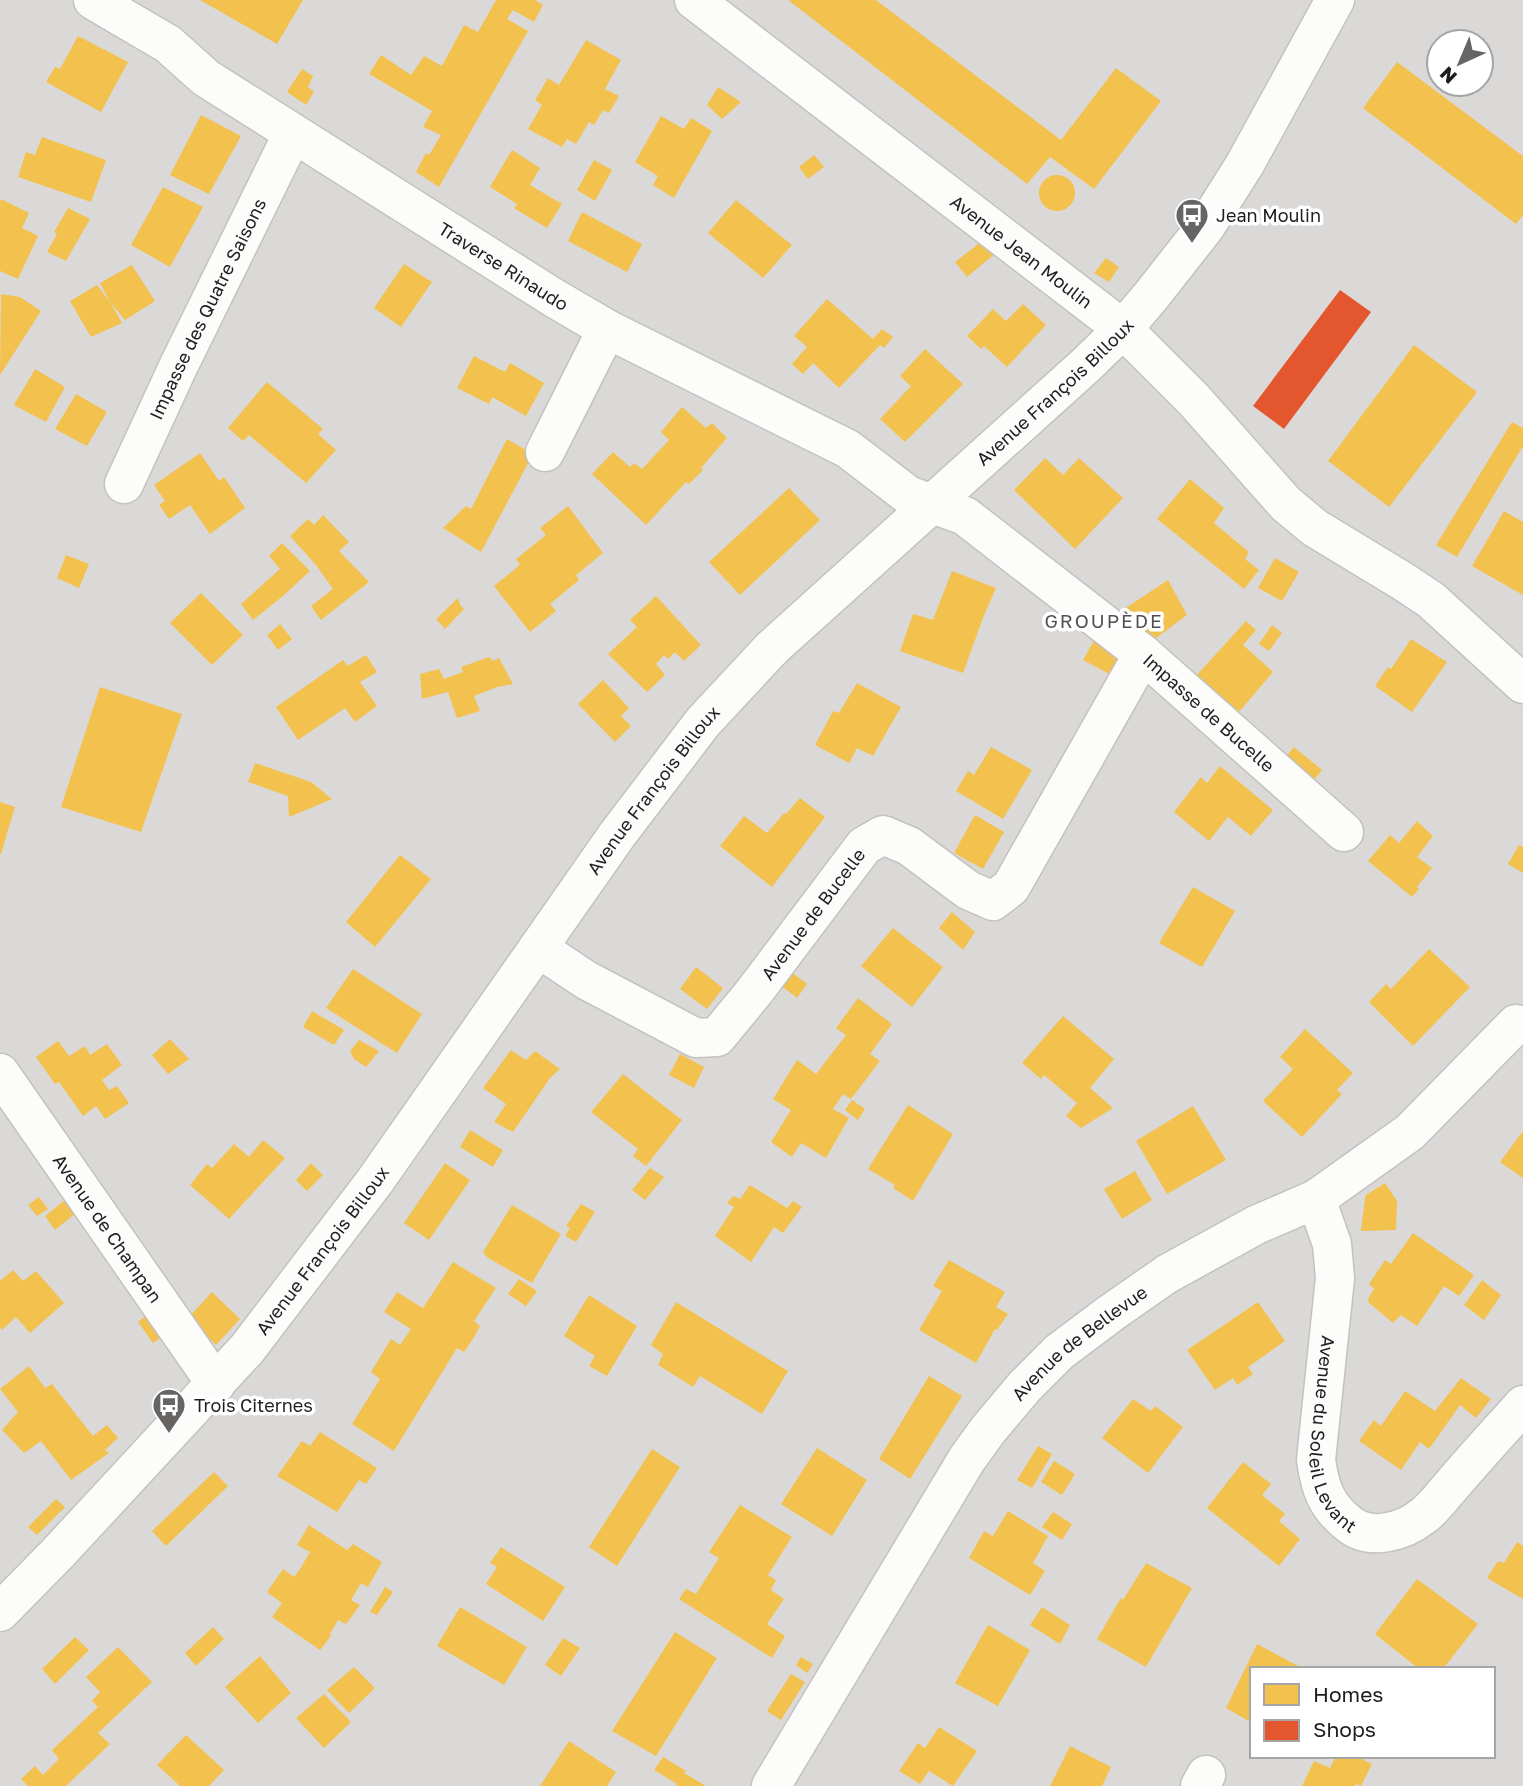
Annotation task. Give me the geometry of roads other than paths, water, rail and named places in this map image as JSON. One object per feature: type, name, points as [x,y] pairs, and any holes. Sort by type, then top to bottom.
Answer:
[{"type":"street","name":"Traverse Rinaudo","points":[[93,0],[168,44],[206,78],[542,291],[607,329],[848,449],[908,495],[932,503]]},
{"type":"street","name":"Avenue Jean Moulin","points":[[694,0],[1123,328],[1194,400],[1303,520],[1432,600],[1523,684]]},
{"type":"street","name":"Avenue François Billoux","points":[[0,1612],[216,1384],[255,1339],[375,1181],[617,835],[703,722],[772,648],[1086,365],[1151,296],[1206,226],[1245,164],[1335,0]]},
{"type":"street","name":"Impasse des Quatre Saisons","points":[[124,484],[178,367],[293,133]]},
{"type":"street","points":[[545,452],[607,329]]},
{"type":"street","name":"Impasse de Bucelle","points":[[932,503],[965,516],[1143,654],[1344,832]]},
{"type":"street","name":"Avenue de Bucelle","points":[[538,948],[586,980],[696,1038],[717,1037],[864,846],[883,835],[909,846],[968,890],[993,901],[1011,887],[1143,654]]},
{"type":"street","name":"Avenue de Bellevue","points":[[771,1786],[967,1459],[988,1430],[1059,1352],[1167,1274],[1256,1225],[1316,1199],[1409,1132],[1516,1024]]},
{"type":"street","name":"Avenue de Champan","points":[[0,1073],[216,1384]]},
{"type":"street","name":"Avenue du Soleil Levant","points":[[1316,1199],[1332,1244],[1335,1278],[1316,1460],[1325,1496],[1335,1513],[1355,1528],[1373,1534],[1397,1531],[1423,1517],[1523,1405]]},
{"type":"place","name":"Jean Moulin","points":[[1192,245]]},
{"type":"place","name":"Trois Citernes","points":[[169,1435]]},
{"type":"district","name":"GROUPÈDE","points":[[1104,620]]}]
